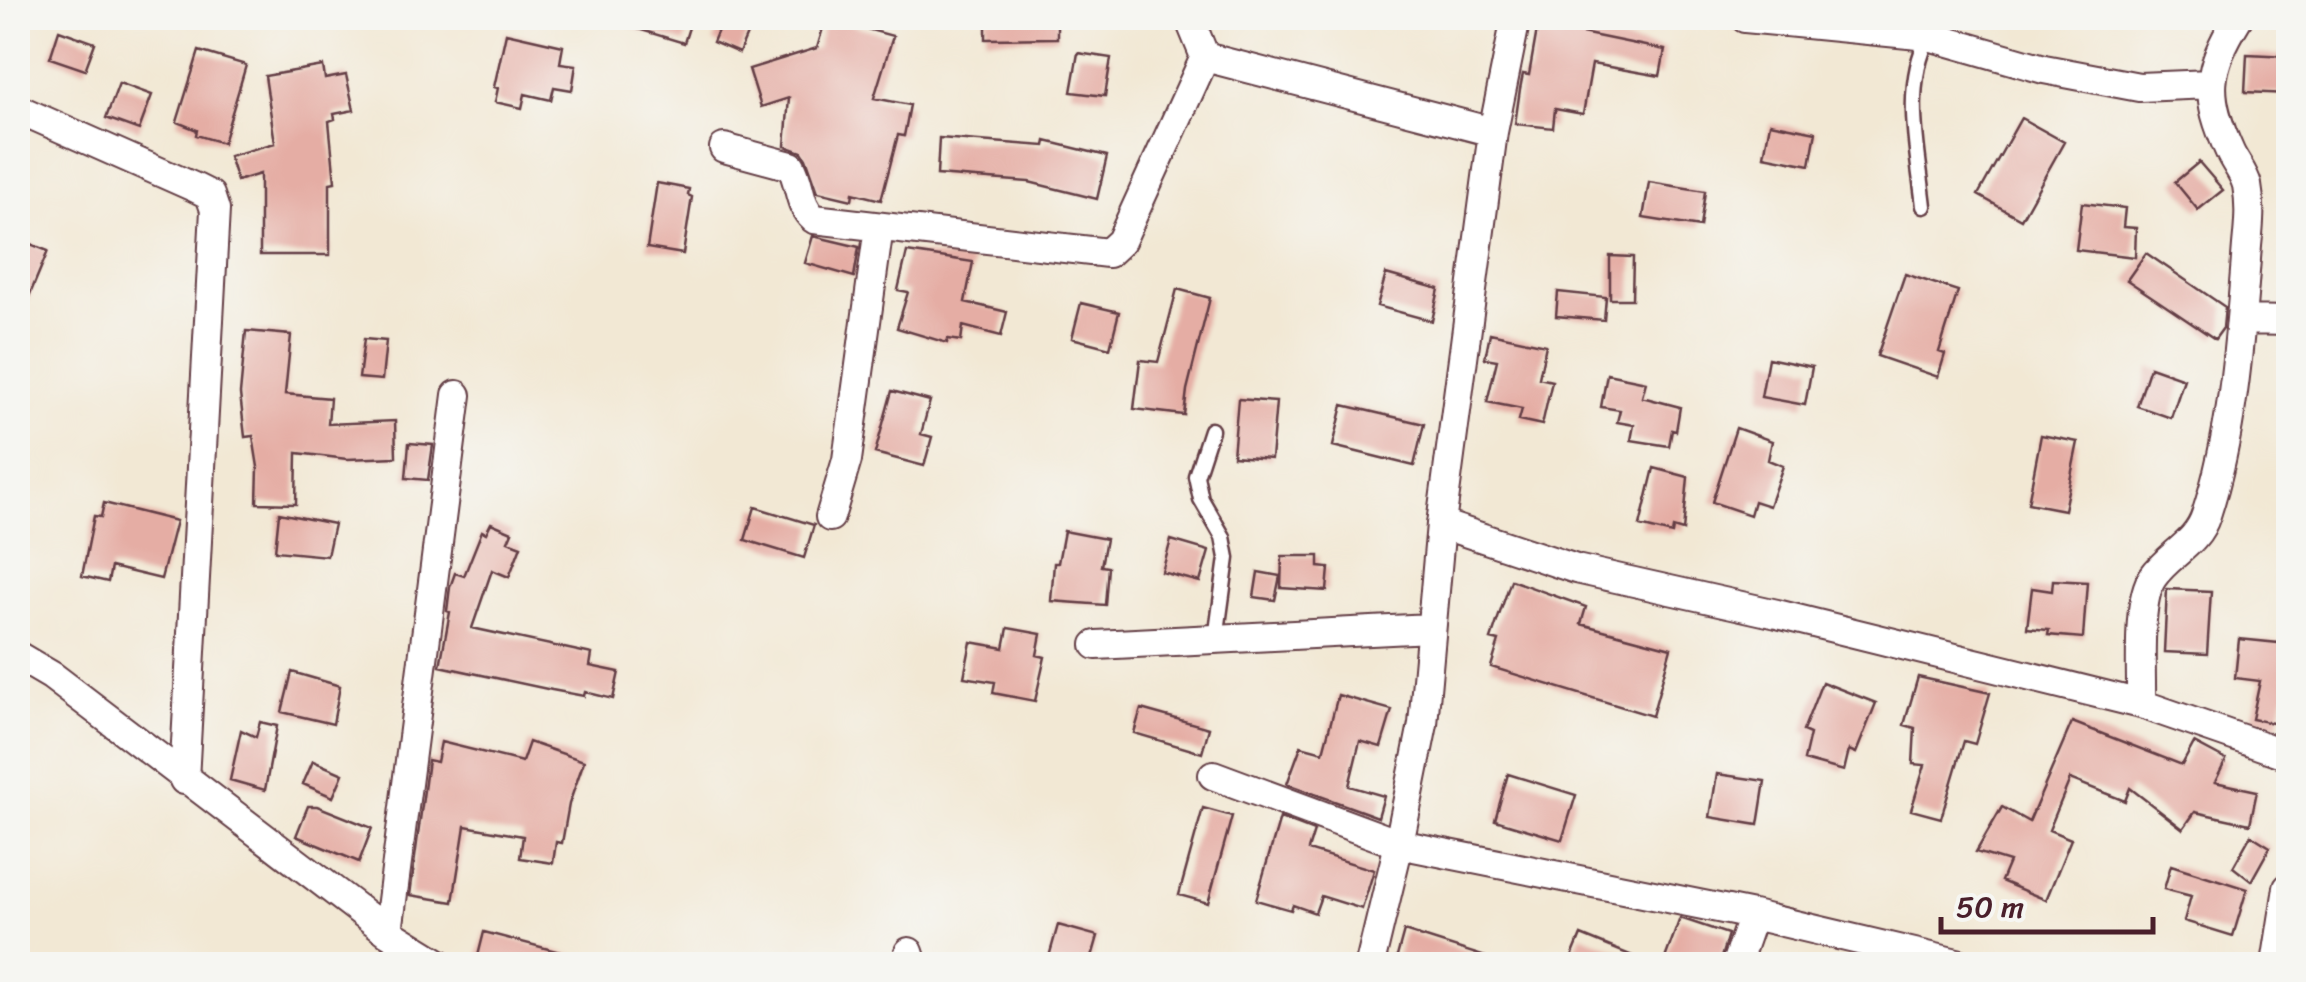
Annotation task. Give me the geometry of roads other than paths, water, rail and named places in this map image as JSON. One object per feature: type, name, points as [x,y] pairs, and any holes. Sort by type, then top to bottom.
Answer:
[{"type":"street","points":[[724,148],[791,166],[804,209],[814,218],[1108,253],[1120,242],[1205,57],[1189,18]]},
{"type":"street","points":[[1370,964],[1423,724],[1441,524],[1492,132],[1516,18]]},
{"type":"street","points":[[1745,18],[1929,36],[2096,81],[2138,87],[2210,84]]},
{"type":"street","points":[[2141,704],[2144,610],[2150,581],[2169,558],[2192,542],[2205,520],[2221,461],[2241,320],[2250,212],[2246,181],[2230,152],[2210,84],[2218,52],[2238,18]]},
{"type":"street","points":[[1205,57],[1492,132]]},
{"type":"street","points":[[18,109],[196,188],[210,196],[215,210],[184,780]]},
{"type":"street","points":[[830,517],[847,460],[878,227]]},
{"type":"street","points":[[2241,320],[2288,322]]},
{"type":"street","points":[[388,932],[456,395]]},
{"type":"street","points":[[1441,524],[1576,569],[2141,704],[2288,754]]},
{"type":"street","points":[[1096,645],[1430,628]]},
{"type":"street","points":[[18,656],[52,676],[388,932],[440,964]]},
{"type":"street","points":[[1213,775],[1399,844],[1753,915],[1960,964]]},
{"type":"street","points":[[2276,964],[2288,888]]},
{"type":"street","points":[[1736,964],[1753,915]]},
{"type":"lane","points":[[1924,206],[1914,118],[1916,60],[1929,36]]},
{"type":"lane","points":[[1210,430],[1196,476],[1201,499],[1223,537],[1226,558],[1216,639]]}]
